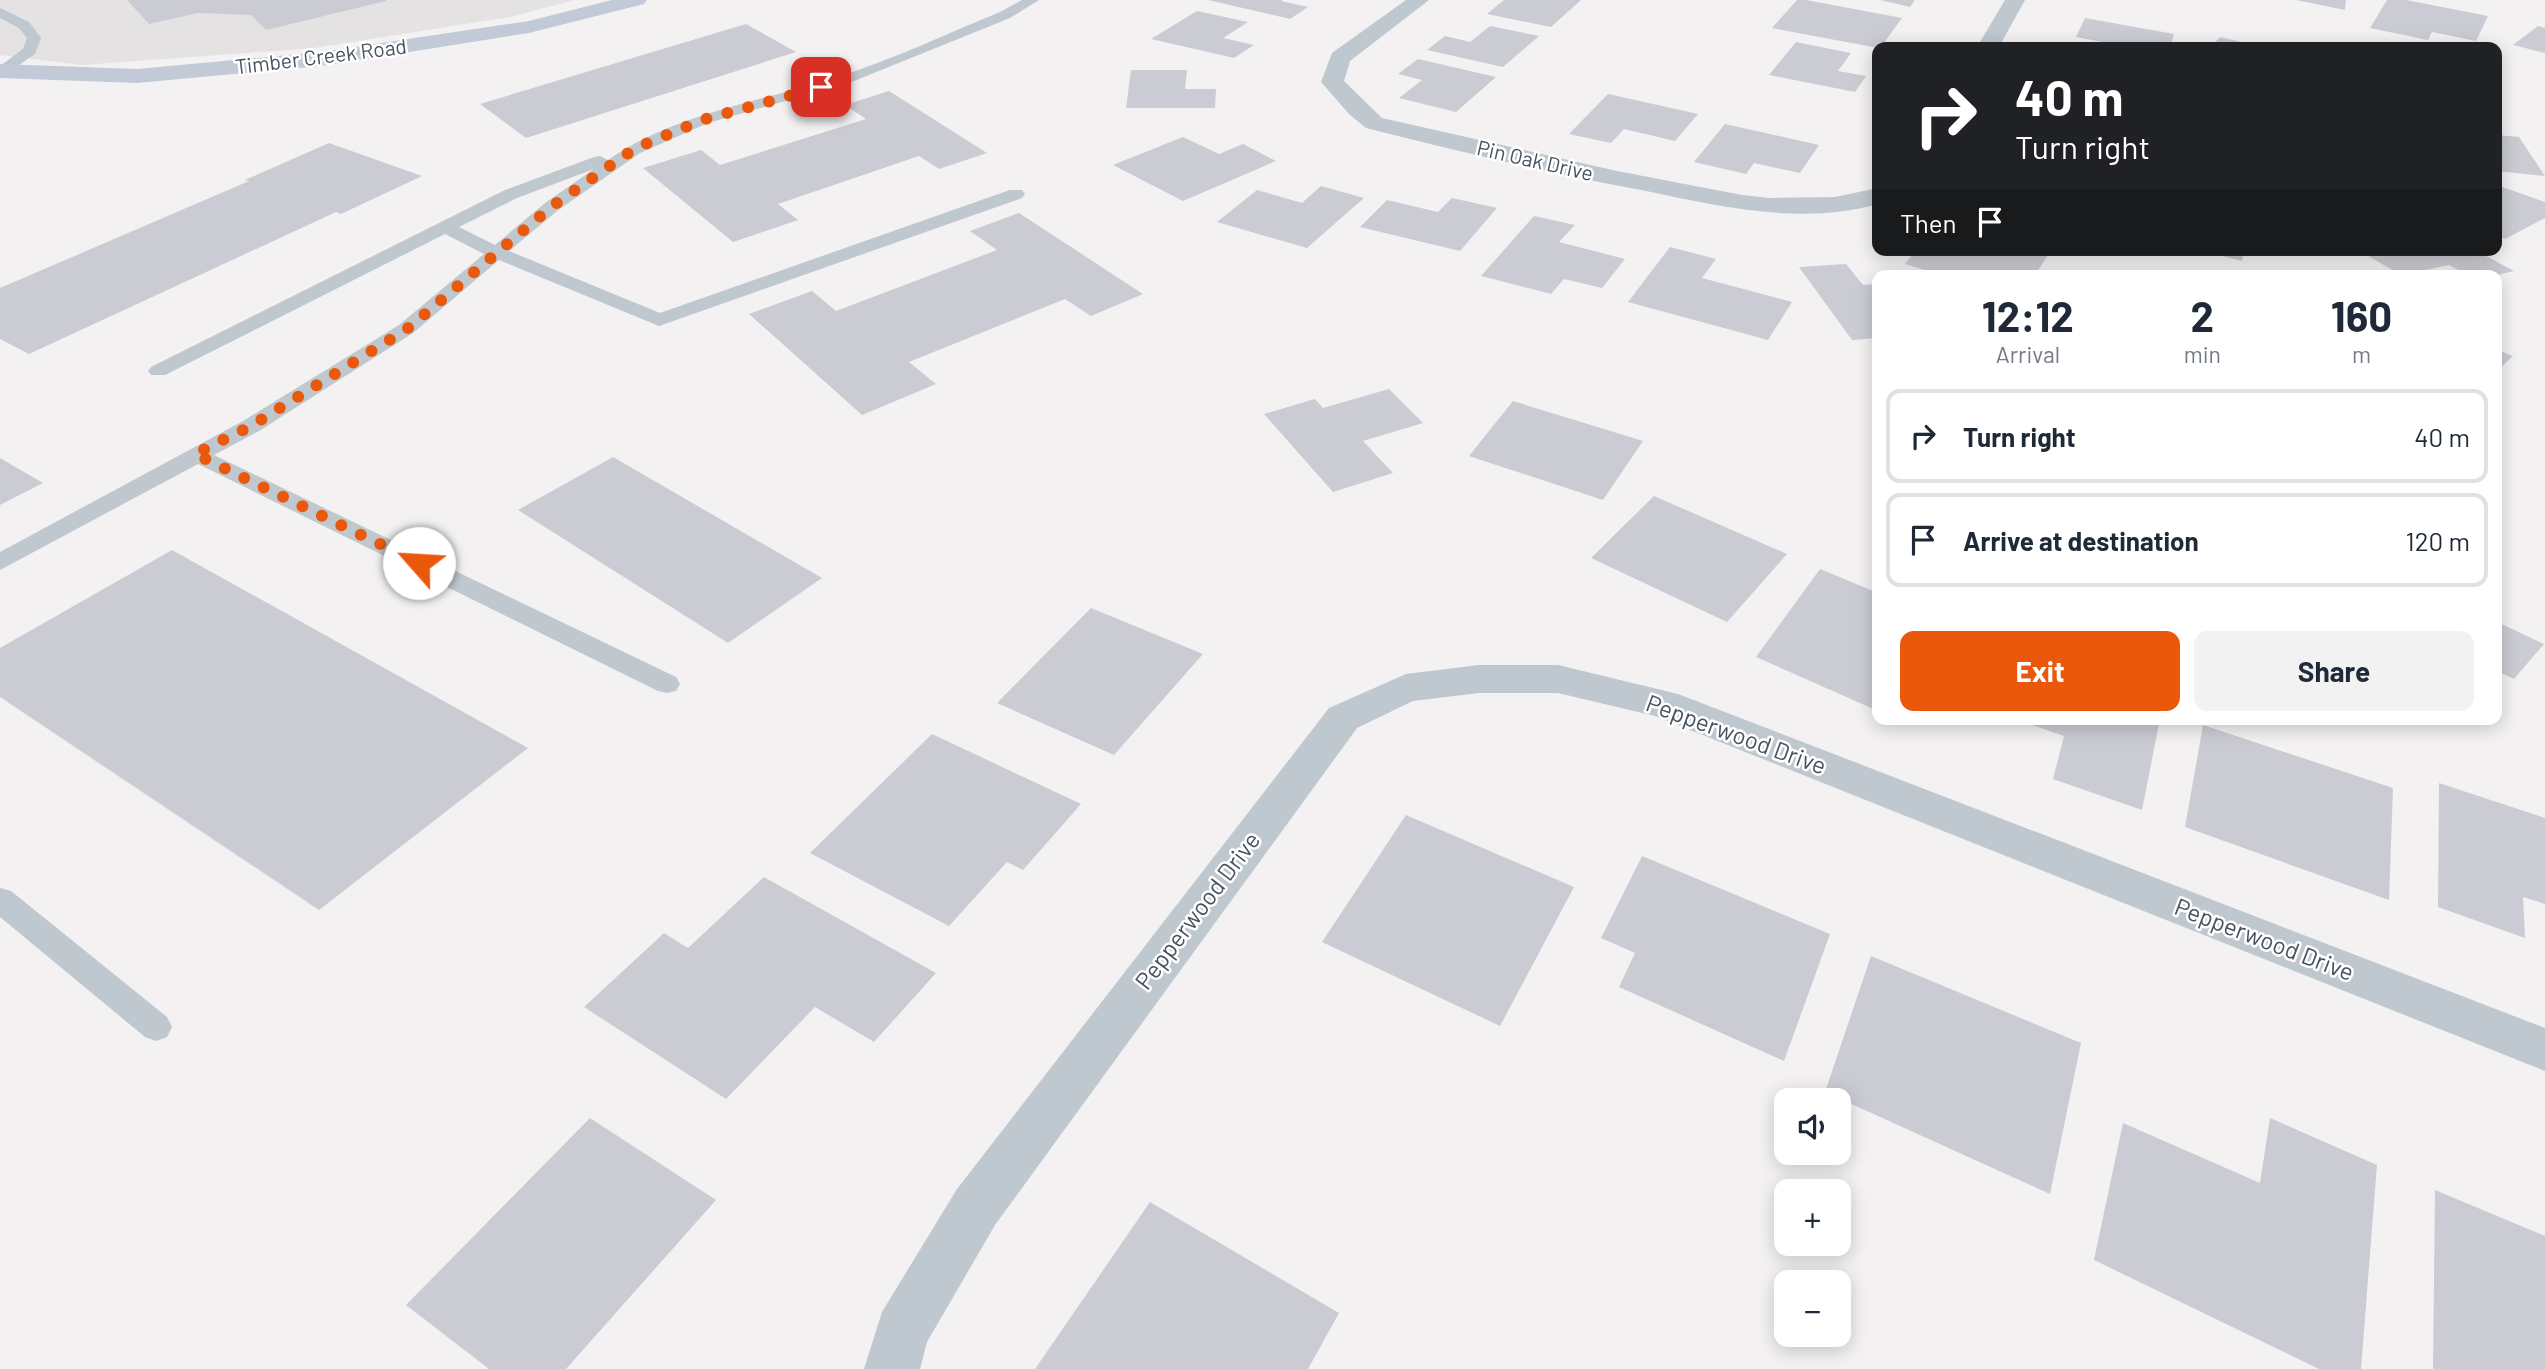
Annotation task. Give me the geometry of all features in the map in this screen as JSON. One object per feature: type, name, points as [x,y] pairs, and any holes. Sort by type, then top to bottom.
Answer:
[{"type":"street","name":"Timber Creek Road","points":[[5,75],[137,76],[321,60],[529,27],[637,0]]},
{"type":"street","name":"Pin Oak Drive","points":[[1419,0],[1340,58],[1332,82],[1374,123],[1632,182],[1754,205],[1827,204],[1872,198]]},
{"type":"street","points":[[1991,42],[2015,0]]},
{"type":"street","name":"Pepperwood Drive","points":[[892,1369],[902,1332],[976,1207],[1343,718],[1406,688],[1479,679],[1558,679],[1664,704],[2545,1050]]},
{"type":"lane","points":[[158,371],[511,194],[634,149],[702,120],[844,80],[1005,15],[1032,0]]},
{"type":"lane","points":[[0,12],[24,25],[34,38],[30,51],[5,75]]},
{"type":"lane","points":[[0,562],[251,426],[407,329],[551,207],[634,149]]},
{"type":"lane","points":[[445,227],[497,253],[659,320],[1016,194]]},
{"type":"lane","points":[[195,454],[667,684]]},
{"type":"lane","points":[[0,900],[156,1027]]},
{"type":"shaded area","points":[[0,0],[575,0],[510,17],[314,48],[82,65],[0,55]]},
{"type":"building","points":[[127,0],[386,1],[266,30],[251,15],[198,13],[149,24]]},
{"type":"building","points":[[1208,0],[1283,0],[1281,1],[1308,7],[1290,19]]},
{"type":"building","points":[[1504,0],[1581,0],[1551,27],[1487,14]]},
{"type":"building","points":[[1797,0],[1902,18],[1885,42],[1872,42],[1872,47],[1772,28]]},
{"type":"building","points":[[1880,0],[1915,0],[1910,7]]},
{"type":"building","points":[[2296,0],[2346,0],[2345,10]]},
{"type":"building","points":[[2387,0],[2406,0],[2488,16],[2476,41],[2432,32],[2428,40],[2370,28]]},
{"type":"building","points":[[1197,11],[1248,22],[1223,38],[1254,45],[1234,58],[1151,39]]},
{"type":"building","points":[[2085,18],[2174,34],[2172,42],[2102,42],[2076,37]]},
{"type":"building","points":[[746,24],[796,52],[526,138],[480,104]]},
{"type":"building","points":[[1490,26],[1539,36],[1503,67],[1427,50],[1445,36],[1470,42]]},
{"type":"building","points":[[2538,26],[2545,28],[2545,53],[2513,45]]},
{"type":"building","points":[[2220,37],[2241,42],[2216,42]]},
{"type":"building","points":[[1796,42],[1851,53],[1838,71],[1866,76],[1855,92],[1769,75]]},
{"type":"building","points":[[1418,59],[1496,77],[1456,112],[1399,98],[1422,80],[1398,74]]},
{"type":"building","points":[[1131,70],[1187,70],[1185,89],[1216,89],[1215,108],[1126,108]]},
{"type":"building","points":[[889,91],[987,153],[939,169],[919,156],[778,204],[798,220],[733,242],[643,168],[701,150],[720,165],[866,119],[845,105]]},
{"type":"building","points":[[1608,94],[1698,114],[1675,141],[1624,129],[1611,143],[1569,134]]},
{"type":"building","points":[[1725,124],[1819,145],[1800,173],[1754,163],[1746,174],[1694,162]]},
{"type":"building","points":[[2502,135],[2519,137],[2545,176],[2502,172]]},
{"type":"building","points":[[1183,137],[1219,154],[1243,144],[1276,161],[1183,201],[1113,165]]},
{"type":"building","points":[[329,143],[422,176],[341,214],[336,212],[29,354],[0,339],[0,288],[249,181],[245,180]]},
{"type":"building","points":[[1321,186],[1364,198],[1307,248],[1217,222],[1257,190],[1302,203]]},
{"type":"building","points":[[2502,187],[2545,202],[2545,218],[2505,239],[2502,238]]},
{"type":"building","points":[[1452,198],[1497,208],[1460,251],[1360,227],[1387,200],[1438,212]]},
{"type":"building","points":[[1019,213],[1143,294],[1091,316],[1065,299],[909,362],[936,384],[862,415],[749,314],[812,291],[836,311],[997,250],[970,231]]},
{"type":"building","points":[[1534,216],[1575,225],[1559,242],[1625,259],[1602,288],[1564,279],[1551,294],[1481,276]]},
{"type":"building","points":[[1670,247],[1716,259],[1702,278],[1792,302],[1768,340],[1628,302]]},
{"type":"building","points":[[1911,256],[2047,256],[2038,270],[1925,270],[1905,264]]},
{"type":"building","points":[[2222,256],[2243,256],[2242,261]]},
{"type":"building","points":[[2368,256],[2486,256],[2514,271],[2502,274],[2502,270],[2458,270],[2449,265],[2425,270],[2392,270]]},
{"type":"building","points":[[1846,264],[1863,285],[1872,284],[1872,338],[1852,340],[1799,267]]},
{"type":"building","points":[[2502,352],[2513,356],[2502,366]]},
{"type":"building","points":[[1389,389],[1423,423],[1363,441],[1393,473],[1333,492],[1264,414],[1315,399],[1323,408]]},
{"type":"building","points":[[1513,401],[1643,441],[1603,500],[1469,456]]},
{"type":"building","points":[[613,457],[822,578],[728,643],[518,510]]},
{"type":"building","points":[[0,458],[43,483],[0,505]]},
{"type":"building","points":[[1654,496],[1787,554],[1727,622],[1591,558]]},
{"type":"building","points":[[172,550],[528,748],[319,910],[0,697],[0,648]]},
{"type":"building","points":[[1820,569],[1872,591],[1872,708],[1756,657]]},
{"type":"building","points":[[1091,608],[1203,654],[1114,755],[997,703]]},
{"type":"building","points":[[2502,624],[2544,644],[2514,679],[2502,673]]},
{"type":"building","points":[[2032,725],[2159,725],[2142,810],[2053,779],[2064,736]]},
{"type":"building","points":[[2203,725],[2393,788],[2389,900],[2185,827]]},
{"type":"building","points":[[932,734],[1081,804],[1023,870],[1007,862],[949,926],[810,853]]},
{"type":"building","points":[[2439,783],[2545,818],[2545,904],[2523,897],[2525,938],[2438,907]]},
{"type":"building","points":[[1406,815],[1574,887],[1500,1026],[1322,942]]},
{"type":"building","points":[[1642,856],[1830,934],[1784,1061],[1619,987],[1635,953],[1601,938]]},
{"type":"building","points":[[764,877],[936,973],[874,1042],[815,1007],[726,1099],[584,1007],[664,933],[688,948]]},
{"type":"building","points":[[1871,956],[2081,1043],[2050,1194],[1851,1104],[1851,1088],[1826,1088]]},
{"type":"building","points":[[590,1118],[716,1200],[566,1369],[489,1369],[406,1305]]},
{"type":"building","points":[[2270,1118],[2377,1165],[2361,1369],[2319,1369],[2094,1260],[2123,1123],[2260,1183]]},
{"type":"building","points":[[2435,1190],[2545,1236],[2545,1369],[2433,1369]]},
{"type":"building","points":[[1150,1202],[1339,1313],[1308,1369],[1035,1369]]},
{"type":"route","points":[[419,563],[195,454],[251,426],[407,329],[551,207],[634,149],[702,120],[821,87]]}]
